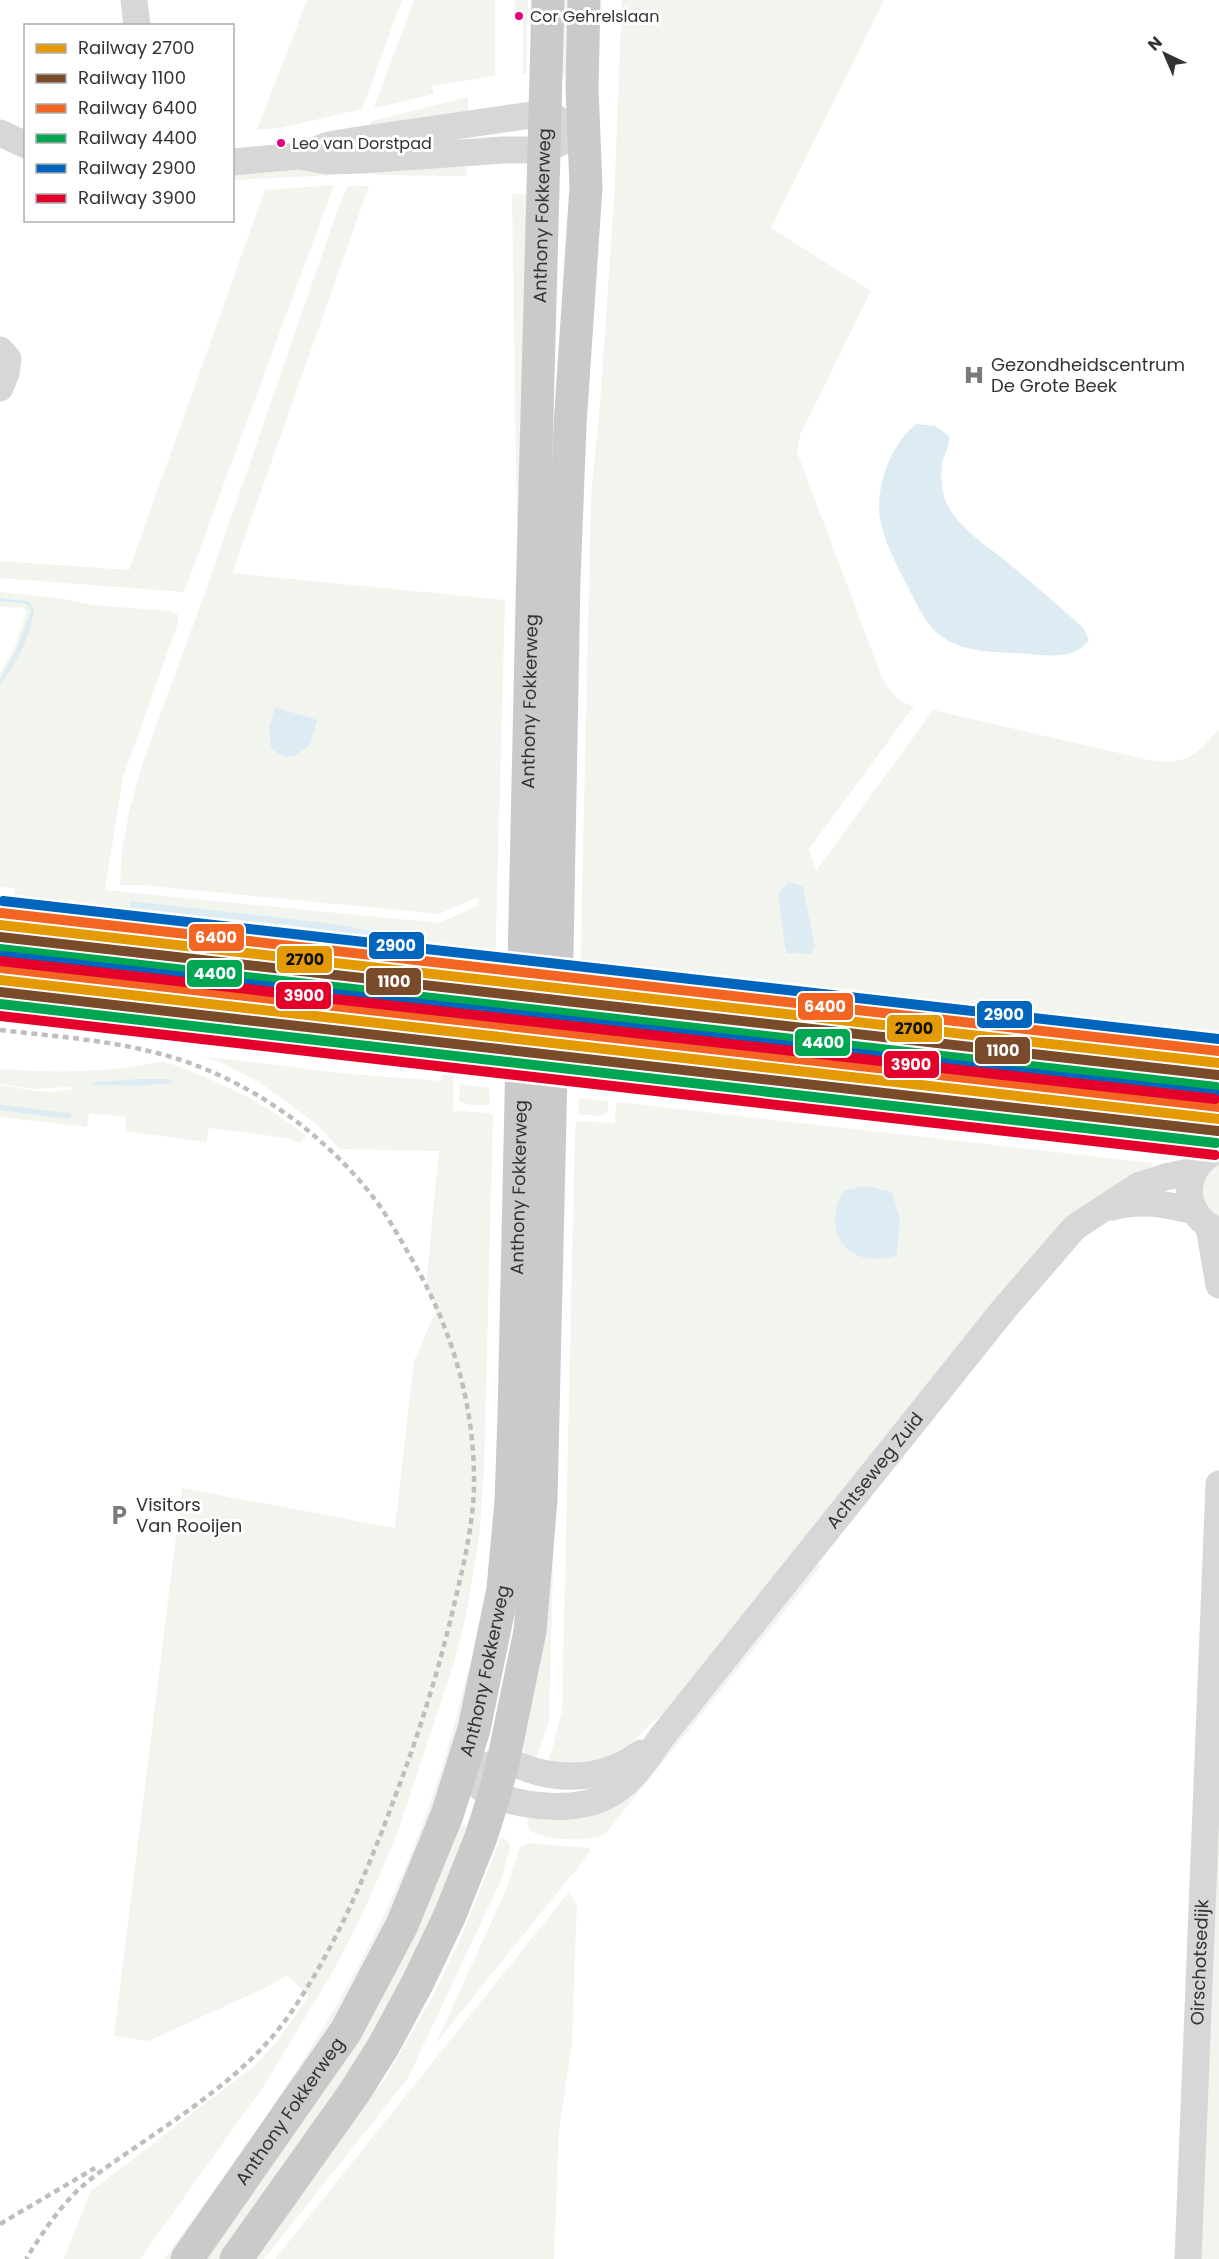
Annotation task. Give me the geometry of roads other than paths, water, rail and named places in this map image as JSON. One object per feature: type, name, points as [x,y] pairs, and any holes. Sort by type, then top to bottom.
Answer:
[{"type":"main road","name":"Anthony Fokkerweg","points":[[187,2259],[300,2099],[357,2011],[402,1925],[462,1772],[474,1729],[503,1589],[511,1501],[548,0]]},
{"type":"main road","name":"Anthony Fokkerweg","points":[[236,2259],[354,2093],[383,2047],[450,1915],[481,1837],[494,1796],[530,1631],[541,1500],[551,1074],[557,941],[564,580],[570,425],[586,187],[583,132],[584,0]]},
{"type":"street","points":[[134,0],[137,24]]},
{"type":"street","points":[[234,162],[299,156],[329,145],[546,113],[583,132]]},
{"type":"street","points":[[299,156],[327,161],[345,161],[503,150],[544,150],[583,132]]},
{"type":"street","points":[[0,133],[24,144]]},
{"type":"street","points":[[0,388],[6,373],[4,355]]},
{"type":"street","points":[[1219,1150],[1202,1161],[1194,1171],[1189,1191],[1207,1223],[1219,1285]]},
{"type":"street","name":"Achtseweg Zuid","points":[[462,1772],[494,1796],[558,1807],[604,1798],[621,1786],[639,1769],[661,1738],[1041,1265],[1075,1227],[1138,1186],[1194,1171]]},
{"type":"street","name":"Achtseweg Zuid","points":[[1096,1212],[1126,1203],[1162,1203],[1207,1223]]},
{"type":"street","name":"Oirschotsedijk","points":[[1188,2259],[1219,1484]]},
{"type":"street","name":"Achtseweg Zuid","points":[[462,1772],[503,1762],[552,1775],[587,1777],[627,1764],[661,1738]]},
{"type":"railway","points":[[0,947],[1219,1085]]},
{"type":"railway","points":[[0,1030],[114,1044],[181,1060],[208,1070],[260,1097],[285,1113],[330,1150],[351,1171],[382,1209],[414,1263],[440,1316],[466,1399],[471,1428],[474,1486],[470,1530],[462,1572],[440,1659],[417,1735],[386,1820],[345,1919],[311,1981],[277,2031],[243,2067],[204,2099],[84,2185],[55,2216],[26,2259]]},
{"type":"railway","points":[[0,2224],[95,2168]]},
{"type":"rail line","name":"2900","points":[[3,901],[1219,1039]]},
{"type":"rail line","name":"6400","points":[[1,913],[1219,1051]]},
{"type":"rail line","name":"2700","points":[[0,925],[1219,1063]]},
{"type":"rail line","name":"1100","points":[[0,937],[1218,1075]]},
{"type":"rail line","name":"4400","points":[[0,949],[1216,1087]]},
{"type":"rail line","name":"2900","points":[[3,956],[1219,1095]]},
{"type":"rail line","name":"3900","points":[[0,961],[1215,1099]]},
{"type":"rail line","name":"6400","points":[[1,968],[1219,1107]]},
{"type":"rail line","name":"2700","points":[[0,980],[1219,1119]]},
{"type":"rail line","name":"1100","points":[[0,992],[1218,1131]]},
{"type":"rail line","name":"4400","points":[[0,1004],[1216,1143]]},
{"type":"rail line","name":"3900","points":[[0,1016],[1215,1155]]},
{"type":"place","name":"Cor Gehrelslaan","points":[[519,16]]},
{"type":"place","name":"Leo van Dorstpad","points":[[281,143]]},
{"type":"place","name":"Gezondheidscentrum De Grote Beek","points":[[974,375]]},
{"type":"place","name":"Visitors Van Rooijen","points":[[119,1515]]}]
